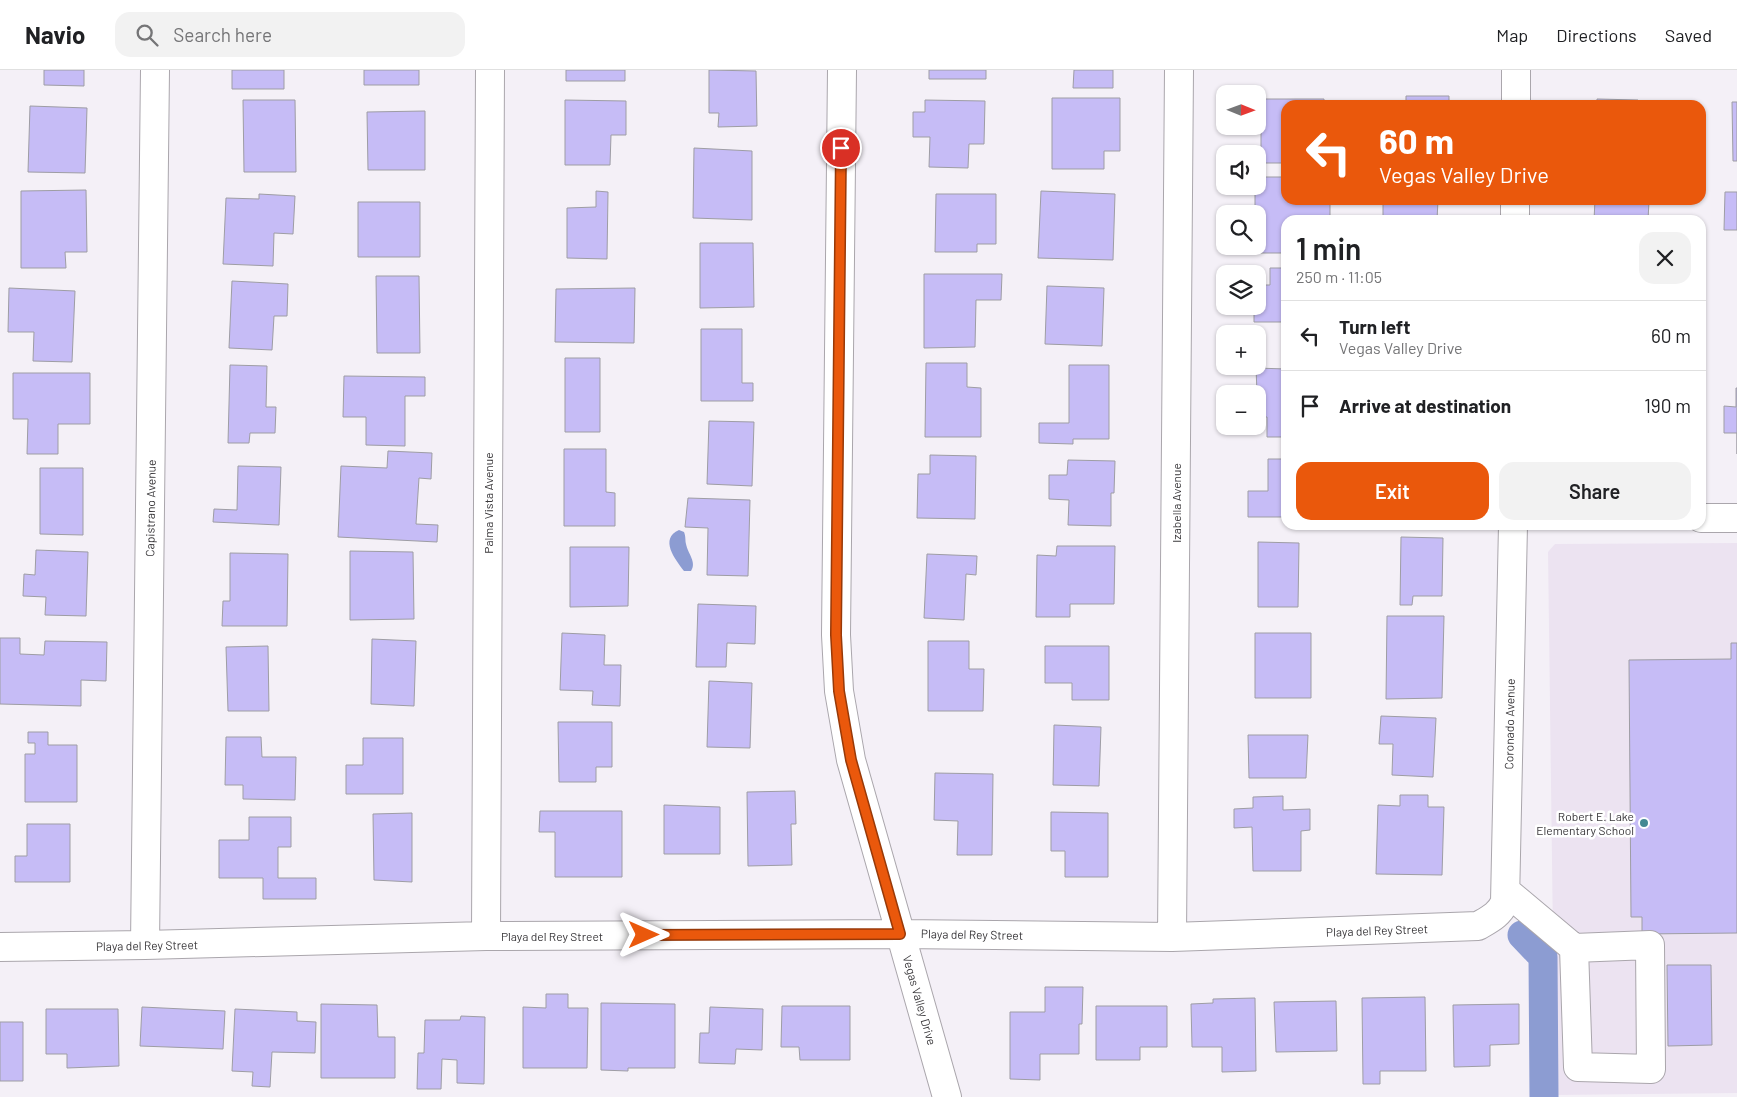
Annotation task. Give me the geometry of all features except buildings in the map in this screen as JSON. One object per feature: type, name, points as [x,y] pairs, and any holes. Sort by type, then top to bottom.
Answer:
[{"type":"street","name":"Capistrano Avenue","points":[[145,946],[155,70]]},
{"type":"street","name":"Palma Vista Avenue","points":[[486,936],[490,70]]},
{"type":"street","name":"Vegas Valley Drive","points":[[842,70],[836,635],[839,691],[851,760],[947,1097]]},
{"type":"street","name":"Izabella Avenue","points":[[1172,937],[1179,70]]},
{"type":"street","points":[[1516,70],[1516,100]]},
{"type":"street","points":[[1706,518],[1737,518]]},
{"type":"street","name":"Coronado Avenue","points":[[1493,918],[1500,912],[1506,902],[1512,530]]},
{"type":"street","points":[[1506,891],[1574,948],[1650,946],[1651,1069],[1578,1066],[1574,948]]},
{"type":"street","name":"Playa del Rey Street","points":[[0,948],[145,946],[486,936],[900,934],[1172,937],[1478,926],[1493,918]]},
{"type":"shaded area","name":"Robert E. Lake Elementary School","points":[[1737,543],[1737,1093],[1555,1095],[1548,552],[1555,544]]},
{"type":"water","points":[[679,530],[685,534],[687,548],[693,561],[691,571],[684,571],[673,555],[669,544],[673,534]]},
{"type":"waterway","points":[[1522,935],[1543,957],[1544,1097]]},
{"type":"place","name":"Robert E. Lake Elementary School","points":[[1644,823]]},
{"type":"route","points":[[644,935],[900,934],[851,760],[839,691],[836,635],[841,148]]}]
